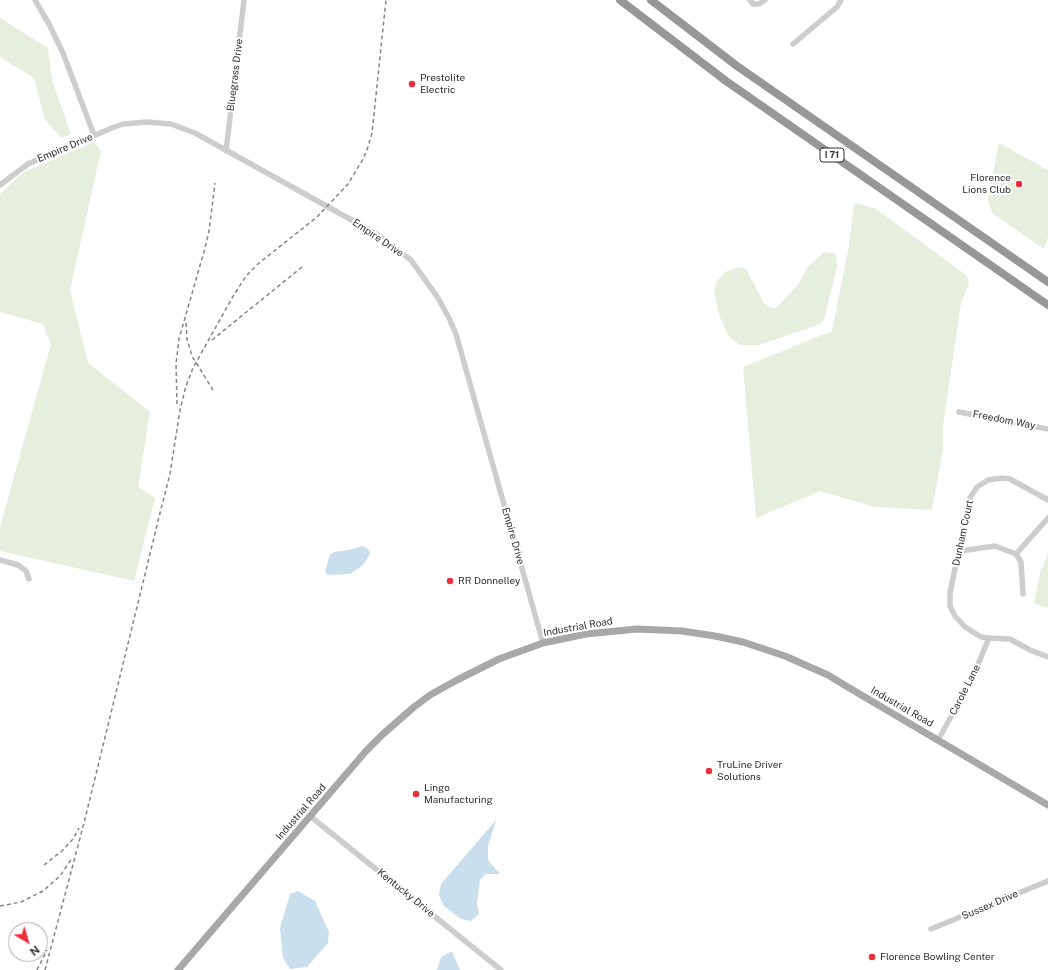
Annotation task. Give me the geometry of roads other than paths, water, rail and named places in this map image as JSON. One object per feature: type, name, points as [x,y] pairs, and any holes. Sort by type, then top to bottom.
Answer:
[{"type":"highway","name":"I 71","points":[[620,0],[726,81],[1048,305]]},
{"type":"highway","name":"I 71","points":[[651,0],[737,66],[1048,281]]},
{"type":"main road","name":"Industrial Road","points":[[178,970],[366,751],[414,707],[436,692],[481,667],[502,658],[543,643],[586,634],[637,629],[682,631],[743,642],[785,656],[828,675],[1048,805]]},
{"type":"street","points":[[35,0],[63,53],[94,135]]},
{"type":"street","name":"Bluegrass Drive","points":[[226,151],[244,0]]},
{"type":"street","points":[[750,0],[753,4],[759,4],[765,0]]},
{"type":"street","points":[[793,44],[837,7],[840,0]]},
{"type":"street","name":"Empire Drive","points":[[0,185],[28,164],[94,135],[123,124],[161,122],[182,127],[376,233],[411,260],[438,298],[449,318],[460,346],[543,643]]},
{"type":"street","name":"Freedom Way","points":[[959,412],[1048,429]]},
{"type":"street","name":"Dunham Court","points":[[989,638],[981,636],[965,627],[955,616],[950,607],[950,593],[970,498],[977,487],[982,483],[995,478],[1010,479],[1048,500]]},
{"type":"street","points":[[1016,554],[1048,518]]},
{"type":"street","points":[[960,550],[995,546],[1016,554],[1021,562],[1023,594]]},
{"type":"street","points":[[0,560],[18,565],[26,571],[29,579]]},
{"type":"street","points":[[989,638],[1010,639],[1030,650],[1048,657]]},
{"type":"street","name":"Carole Lane","points":[[938,740],[971,681],[989,638]]},
{"type":"street","name":"Kentucky Drive","points":[[310,816],[501,970]]},
{"type":"street","name":"Sussex Drive","points":[[931,929],[1048,881]]},
{"type":"water","points":[[363,546],[369,550],[370,554],[363,565],[350,574],[327,575],[325,571],[330,555],[334,552]]},
{"type":"water","points":[[496,820],[488,846],[488,860],[500,874],[486,874],[480,880],[477,903],[479,914],[471,921],[461,919],[444,906],[439,895],[441,884]]},
{"type":"water","points":[[298,891],[315,901],[329,932],[328,943],[307,967],[290,969],[283,958],[280,928],[290,894]]},
{"type":"water","points":[[452,951],[460,970],[437,970],[441,957]]},
{"type":"railway","points":[[45,970],[84,823],[170,474],[180,410],[186,386],[193,368],[246,276],[259,263],[317,217],[348,184],[363,159],[372,133],[386,0]]},
{"type":"railway","points":[[177,404],[176,364],[179,339],[209,231],[215,183]]},
{"type":"railway","points":[[212,340],[302,267]]},
{"type":"railway","points":[[186,323],[187,339],[192,356],[213,390]]},
{"type":"railway","points":[[44,865],[62,851],[73,839],[79,828]]},
{"type":"railway","points":[[0,906],[21,902],[43,891],[60,876],[72,858]]},
{"type":"railway","points":[[37,970],[41,962]]},
{"type":"place","name":"Prestolite Electric","points":[[412,84]]},
{"type":"place","name":"Florence Lions Club","points":[[1019,184]]},
{"type":"place","name":"RR Donnelley","points":[[450,581]]},
{"type":"place","name":"TruLine Driver Solutions","points":[[709,771]]},
{"type":"place","name":"Lingo Manufacturing","points":[[416,794]]},
{"type":"place","name":"Florence Bowling Center","points":[[872,957]]}]
